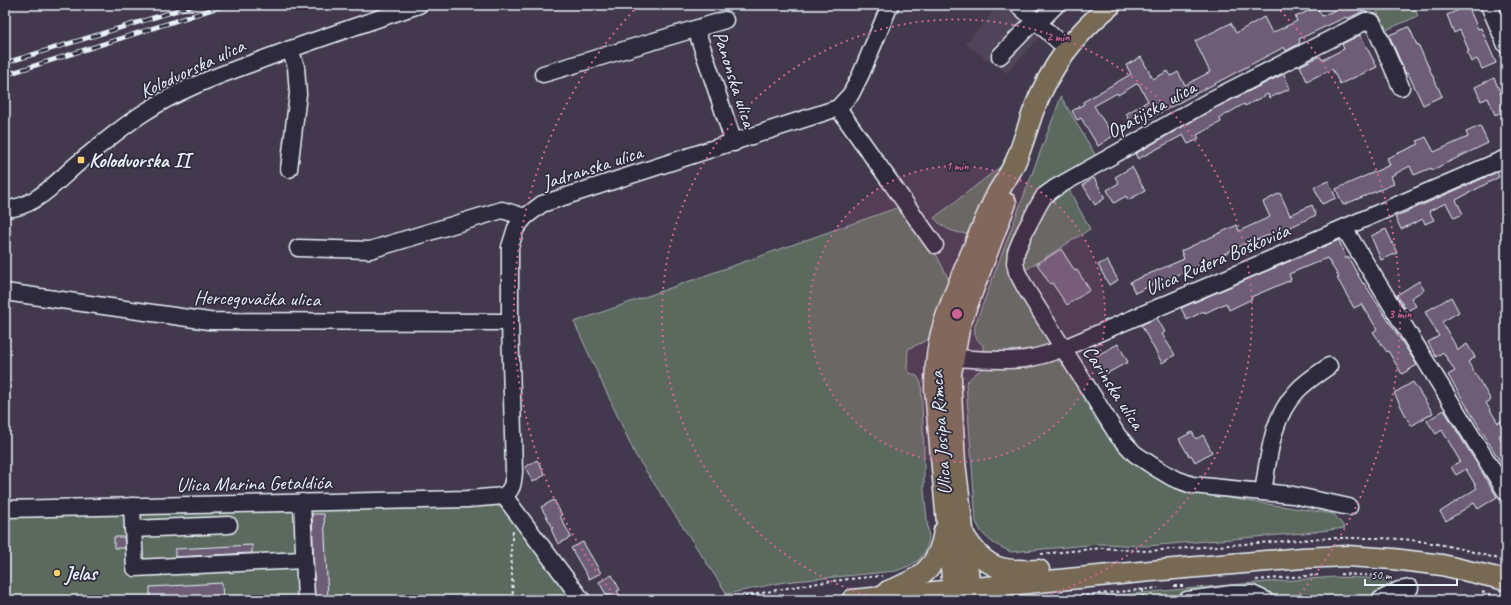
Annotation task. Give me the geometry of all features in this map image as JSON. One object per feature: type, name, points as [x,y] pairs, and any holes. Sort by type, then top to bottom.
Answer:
[{"type":"main road","name":"Ulica Josipa Rimca","points":[[962,595],[946,515],[934,390],[1006,202],[1012,182],[1015,162],[1044,86],[1056,64],[1083,30],[1116,10]]},
{"type":"main road","name":"Ulica Josipa Rimca","points":[[945,358],[951,392],[955,462],[964,535],[962,595]]},
{"type":"main road","points":[[859,599],[911,582],[925,572],[930,567],[941,549],[946,515]]},
{"type":"main road","points":[[964,535],[978,555],[998,568],[1021,571],[1041,570],[1060,572],[1069,579]]},
{"type":"main road","points":[[859,599],[962,595],[1069,579],[1347,556],[1393,558],[1442,565],[1506,580]]},
{"type":"main road","points":[[1002,600],[1010,597],[1044,591],[1069,579]]},
{"type":"street","name":"Kolodvorska ulica","points":[[5,209],[25,205],[39,197],[82,160],[146,111],[181,92],[217,76],[290,49],[419,5]]},
{"type":"street","points":[[890,5],[861,74],[850,94],[838,108],[935,245]]},
{"type":"street","points":[[1018,5],[1067,49]]},
{"type":"street","points":[[1000,56],[1056,5]]},
{"type":"street","points":[[1490,5],[1506,45]]},
{"type":"street","name":"Panonska ulica","points":[[543,74],[725,20]]},
{"type":"street","name":"Opatijska ulica","points":[[1064,348],[1026,289],[1017,272],[1015,263],[1016,252],[1024,233],[1044,196],[1055,188],[1211,100],[1366,21],[1372,22],[1375,27],[1401,87]]},
{"type":"street","name":"Panonska ulica","points":[[696,29],[734,143]]},
{"type":"street","points":[[289,169],[298,94],[296,67],[290,49]]},
{"type":"street","name":"Jadranska ulica","points":[[504,496],[510,492],[513,485],[514,472],[510,322],[510,247],[516,228],[525,217],[542,204],[734,143],[838,108]]},
{"type":"street","name":"Ulica Ruđera Boškovića","points":[[945,358],[978,360],[1025,359],[1045,355],[1506,158]]},
{"type":"street","points":[[298,248],[370,250],[502,210],[525,217]]},
{"type":"street","points":[[1344,228],[1506,492]]},
{"type":"street","name":"Hercegovačka ulica","points":[[5,292],[209,321],[510,322]]},
{"type":"street","name":"Carinska ulica","points":[[1064,348],[1114,431],[1135,454],[1173,478],[1192,485],[1293,495],[1349,507]]},
{"type":"street","points":[[1263,492],[1274,431],[1280,415],[1297,390],[1329,366]]},
{"type":"street","points":[[504,496],[582,600]]},
{"type":"street","name":"Ulica Marina Getaldića","points":[[5,509],[468,499],[504,496]]},
{"type":"street","points":[[302,502],[306,600]]},
{"type":"street","points":[[132,506],[135,568],[304,560]]},
{"type":"street","points":[[133,529],[229,525]]},
{"type":"street","points":[[1380,600],[1399,590],[1410,588]]},
{"type":"street","points":[[1189,592],[1252,594],[1265,600]]},
{"type":"path","points":[[1116,10],[1133,5]]},
{"type":"path","points":[[512,600],[511,546],[516,512]]},
{"type":"path","points":[[1334,573],[1386,576]]},
{"type":"path","points":[[733,600],[764,592],[836,580],[888,575]]},
{"type":"path","points":[[1254,580],[1318,575]]},
{"type":"path","points":[[1168,587],[1189,592]]},
{"type":"path","points":[[1038,600],[1160,588]]},
{"type":"path","points":[[1143,590],[1143,600]]},
{"type":"path","points":[[1480,591],[1506,599]]},
{"type":"shaded area","points":[[999,5],[1073,5],[1053,22],[1007,73],[965,44]]},
{"type":"green space","points":[[1374,5],[1413,5],[1418,16],[1386,30]]},
{"type":"green space","points":[[1061,97],[1096,156],[1044,187],[1007,259],[1009,274],[1051,339],[1043,349],[983,353],[983,345],[978,341],[976,336],[975,325]]},
{"type":"green space","points":[[1000,167],[969,234],[950,230],[934,218]]},
{"type":"green space","points":[[1067,186],[1090,229],[1024,271],[1023,256],[1026,245],[1045,204]]},
{"type":"green space","points":[[902,206],[936,254],[950,282],[933,335],[925,341],[908,349],[907,369],[910,373],[917,376],[921,383],[924,491],[929,539],[926,550],[919,560],[896,571],[784,582],[727,594],[636,456],[574,322]]},
{"type":"green space","points":[[1047,359],[1068,364],[1096,421],[1139,468],[1181,491],[1334,514],[1345,528],[1304,533],[1146,546],[1099,544],[1011,552],[993,543],[982,533],[976,522],[966,383],[984,366]]},
{"type":"green space","points":[[492,503],[505,510],[574,600],[5,600],[5,516]]},
{"type":"green space","points":[[1334,577],[1392,579],[1389,590],[1370,600],[1279,600],[1266,592],[1196,595],[1176,600],[1064,600],[1229,585]]},
{"type":"building","points":[[1345,5],[1376,5],[1299,39],[1300,43],[1286,51],[1284,47],[1133,127],[1126,114],[1148,101],[1138,83],[1118,95],[1117,93],[1094,106],[1113,136],[1098,146],[1081,118],[1077,120],[1072,111],[1084,104],[1083,102],[1131,74],[1126,65],[1141,57],[1153,79],[1168,71],[1171,76],[1178,72],[1185,85],[1210,72],[1195,41],[1231,23],[1236,33],[1264,17],[1272,33],[1297,21],[1295,17],[1317,7],[1322,16]]},
{"type":"building","points":[[1468,6],[1478,29],[1481,28],[1496,63],[1482,69],[1477,59],[1471,62],[1467,52],[1469,51],[1460,30],[1454,33],[1447,15]]},
{"type":"building","points":[[1409,27],[1442,96],[1423,105],[1408,73],[1406,74],[1389,35]]},
{"type":"building","points":[[1360,35],[1377,67],[1340,84],[1332,69],[1307,81],[1300,66],[1320,56],[1322,60],[1344,49],[1342,44]]},
{"type":"building","points":[[1284,74],[1290,89],[1269,98],[1268,94],[1245,106],[1244,104],[1220,118],[1221,122],[1197,135],[1199,139],[1188,144],[1183,135],[1138,159],[1135,154],[1215,108]]},
{"type":"building","points":[[1494,78],[1502,96],[1506,94],[1506,110],[1495,115],[1488,98],[1481,101],[1475,87]]},
{"type":"building","points":[[1480,126],[1488,143],[1432,170],[1431,168],[1414,175],[1410,166],[1391,176],[1394,184],[1343,205],[1336,189],[1390,165],[1387,158],[1419,144],[1417,141],[1426,137],[1434,152],[1468,137],[1466,132]]},
{"type":"building","points":[[1132,167],[1145,191],[1128,200],[1126,196],[1114,203],[1107,190],[1119,183],[1115,177]]},
{"type":"building","points":[[1497,172],[1499,177],[1456,200],[1463,214],[1454,218],[1446,203],[1429,211],[1434,220],[1425,224],[1423,219],[1401,229],[1395,217]]},
{"type":"building","points":[[1094,178],[1105,198],[1095,205],[1083,185]]},
{"type":"building","points":[[1328,181],[1336,198],[1322,204],[1314,187]]},
{"type":"building","points":[[1280,193],[1290,215],[1312,205],[1316,215],[1278,233],[1277,231],[1257,239],[1204,264],[1135,293],[1130,282],[1184,259],[1181,251],[1237,225],[1239,231],[1270,217],[1263,202]]},
{"type":"building","points":[[1386,229],[1397,253],[1381,260],[1371,236]]},
{"type":"building","points":[[1339,240],[1346,259],[1348,257],[1363,284],[1364,283],[1417,365],[1402,374],[1388,351],[1387,352],[1373,332],[1377,329],[1362,304],[1354,308],[1337,278],[1339,277],[1327,258],[1289,274],[1291,280],[1251,297],[1252,299],[1229,310],[1226,303],[1205,313],[1204,311],[1187,320],[1181,308]]},
{"type":"building","points":[[1061,249],[1075,271],[1077,270],[1090,290],[1067,305],[1052,283],[1050,284],[1037,264]]},
{"type":"building","points":[[1107,260],[1118,280],[1109,285],[1098,265]]},
{"type":"building","points":[[1419,281],[1424,290],[1411,298],[1416,306],[1407,311],[1397,295]]},
{"type":"building","points":[[1451,297],[1459,312],[1442,322],[1458,350],[1467,344],[1475,357],[1468,362],[1491,400],[1486,403],[1498,423],[1506,418],[1506,431],[1499,436],[1506,448],[1506,471],[1448,375],[1455,371],[1443,352],[1436,357],[1428,342],[1439,336],[1425,312]]},
{"type":"building","points":[[1157,318],[1165,332],[1162,334],[1175,355],[1162,363],[1141,325]]},
{"type":"building","points":[[1118,344],[1128,362],[1102,376],[1092,358]]},
{"type":"building","points":[[1413,382],[1433,413],[1411,426],[1394,393]]},
{"type":"building","points":[[1444,410],[1497,497],[1478,509],[1474,503],[1446,521],[1440,512],[1477,488],[1466,469],[1456,475],[1451,467],[1460,461],[1442,430],[1436,434],[1427,421]]},
{"type":"building","points":[[1192,432],[1196,439],[1203,435],[1212,452],[1195,462],[1191,455],[1189,456],[1179,439]]},
{"type":"building","points":[[537,460],[545,475],[533,482],[525,467]]},
{"type":"building","points":[[554,500],[562,515],[560,516],[571,537],[558,544],[551,529],[553,528],[541,507]]},
{"type":"building","points":[[312,514],[324,514],[328,600],[315,600]]},
{"type":"building","points":[[114,537],[124,537],[125,548],[114,548]]},
{"type":"building","points":[[583,542],[601,573],[589,579],[571,548]]},
{"type":"building","points":[[252,545],[252,553],[175,557],[175,549]]},
{"type":"building","points":[[612,575],[620,590],[617,591],[622,600],[609,600],[599,582]]},
{"type":"building","points":[[222,583],[223,600],[150,600],[150,587]]},
{"type":"railway","points":[[5,63],[195,5]]},
{"type":"railway","points":[[5,75],[226,5]]},
{"type":"place","name":"Kolodvorska II","points":[[81,160]]},
{"type":"place","name":"Jelas","points":[[57,573]]}]
